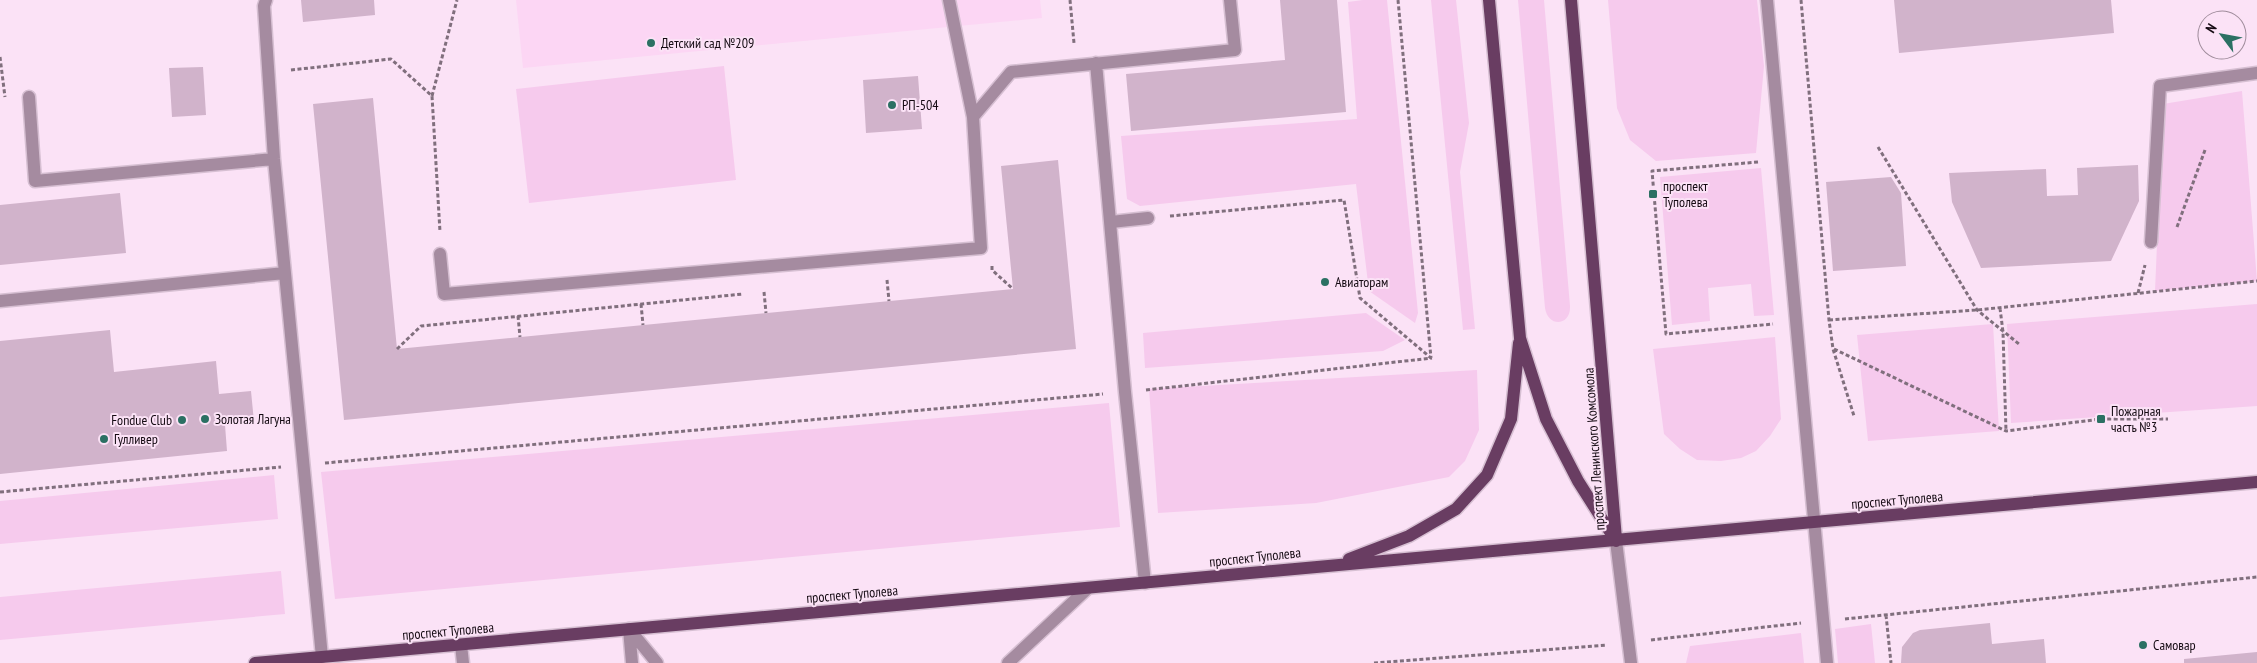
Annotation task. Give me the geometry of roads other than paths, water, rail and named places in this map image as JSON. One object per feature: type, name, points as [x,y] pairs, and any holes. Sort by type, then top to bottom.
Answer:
[{"type":"main road","name":"проспект Ленинского Комсомола","points":[[1489,0],[1520,338],[1546,419],[1578,481],[1616,541]]},
{"type":"main road","name":"проспект Ленинского Комсомола","points":[[1571,0],[1616,541]]},
{"type":"main road","points":[[1334,564],[1409,536],[1456,509],[1487,475],[1511,419],[1520,338]]},
{"type":"main road","name":"проспект Туполева","points":[[255,663],[2257,482]]},
{"type":"street","points":[[266,0],[264,6],[274,159],[322,657]]},
{"type":"street","points":[[440,254],[444,294],[981,248],[973,117],[949,0]]},
{"type":"street","points":[[973,117],[1011,72],[1235,50],[1230,0]]},
{"type":"street","points":[[1767,0],[1827,663]]},
{"type":"street","points":[[1096,63],[1125,392],[1145,583]]},
{"type":"street","points":[[2151,242],[2160,86],[2257,73]]},
{"type":"street","points":[[29,97],[35,181],[274,159]]},
{"type":"street","points":[[1111,222],[1148,218]]},
{"type":"street","points":[[0,301],[285,273]]},
{"type":"street","points":[[1616,541],[1631,663]]},
{"type":"street","points":[[1012,661],[1088,588]]},
{"type":"street","points":[[629,630],[632,663]]},
{"type":"street","points":[[629,630],[657,663]]},
{"type":"street","points":[[461,645],[462,663]]},
{"type":"place","name":"Детский сад №209","points":[[651,43]]},
{"type":"place","name":"РП-504","points":[[892,105]]},
{"type":"place","name":"проспект Туполева","points":[[1653,194]]},
{"type":"place","name":"Авиаторам","points":[[1325,282]]},
{"type":"place","name":"Золотая Лагуна","points":[[205,419]]},
{"type":"place","name":"Пожарная часть №3","points":[[2101,419]]},
{"type":"place","name":"Fondue Club","points":[[182,420]]},
{"type":"place","name":"Гулливер","points":[[104,439]]},
{"type":"place","name":"Самовар","points":[[2143,645]]}]
